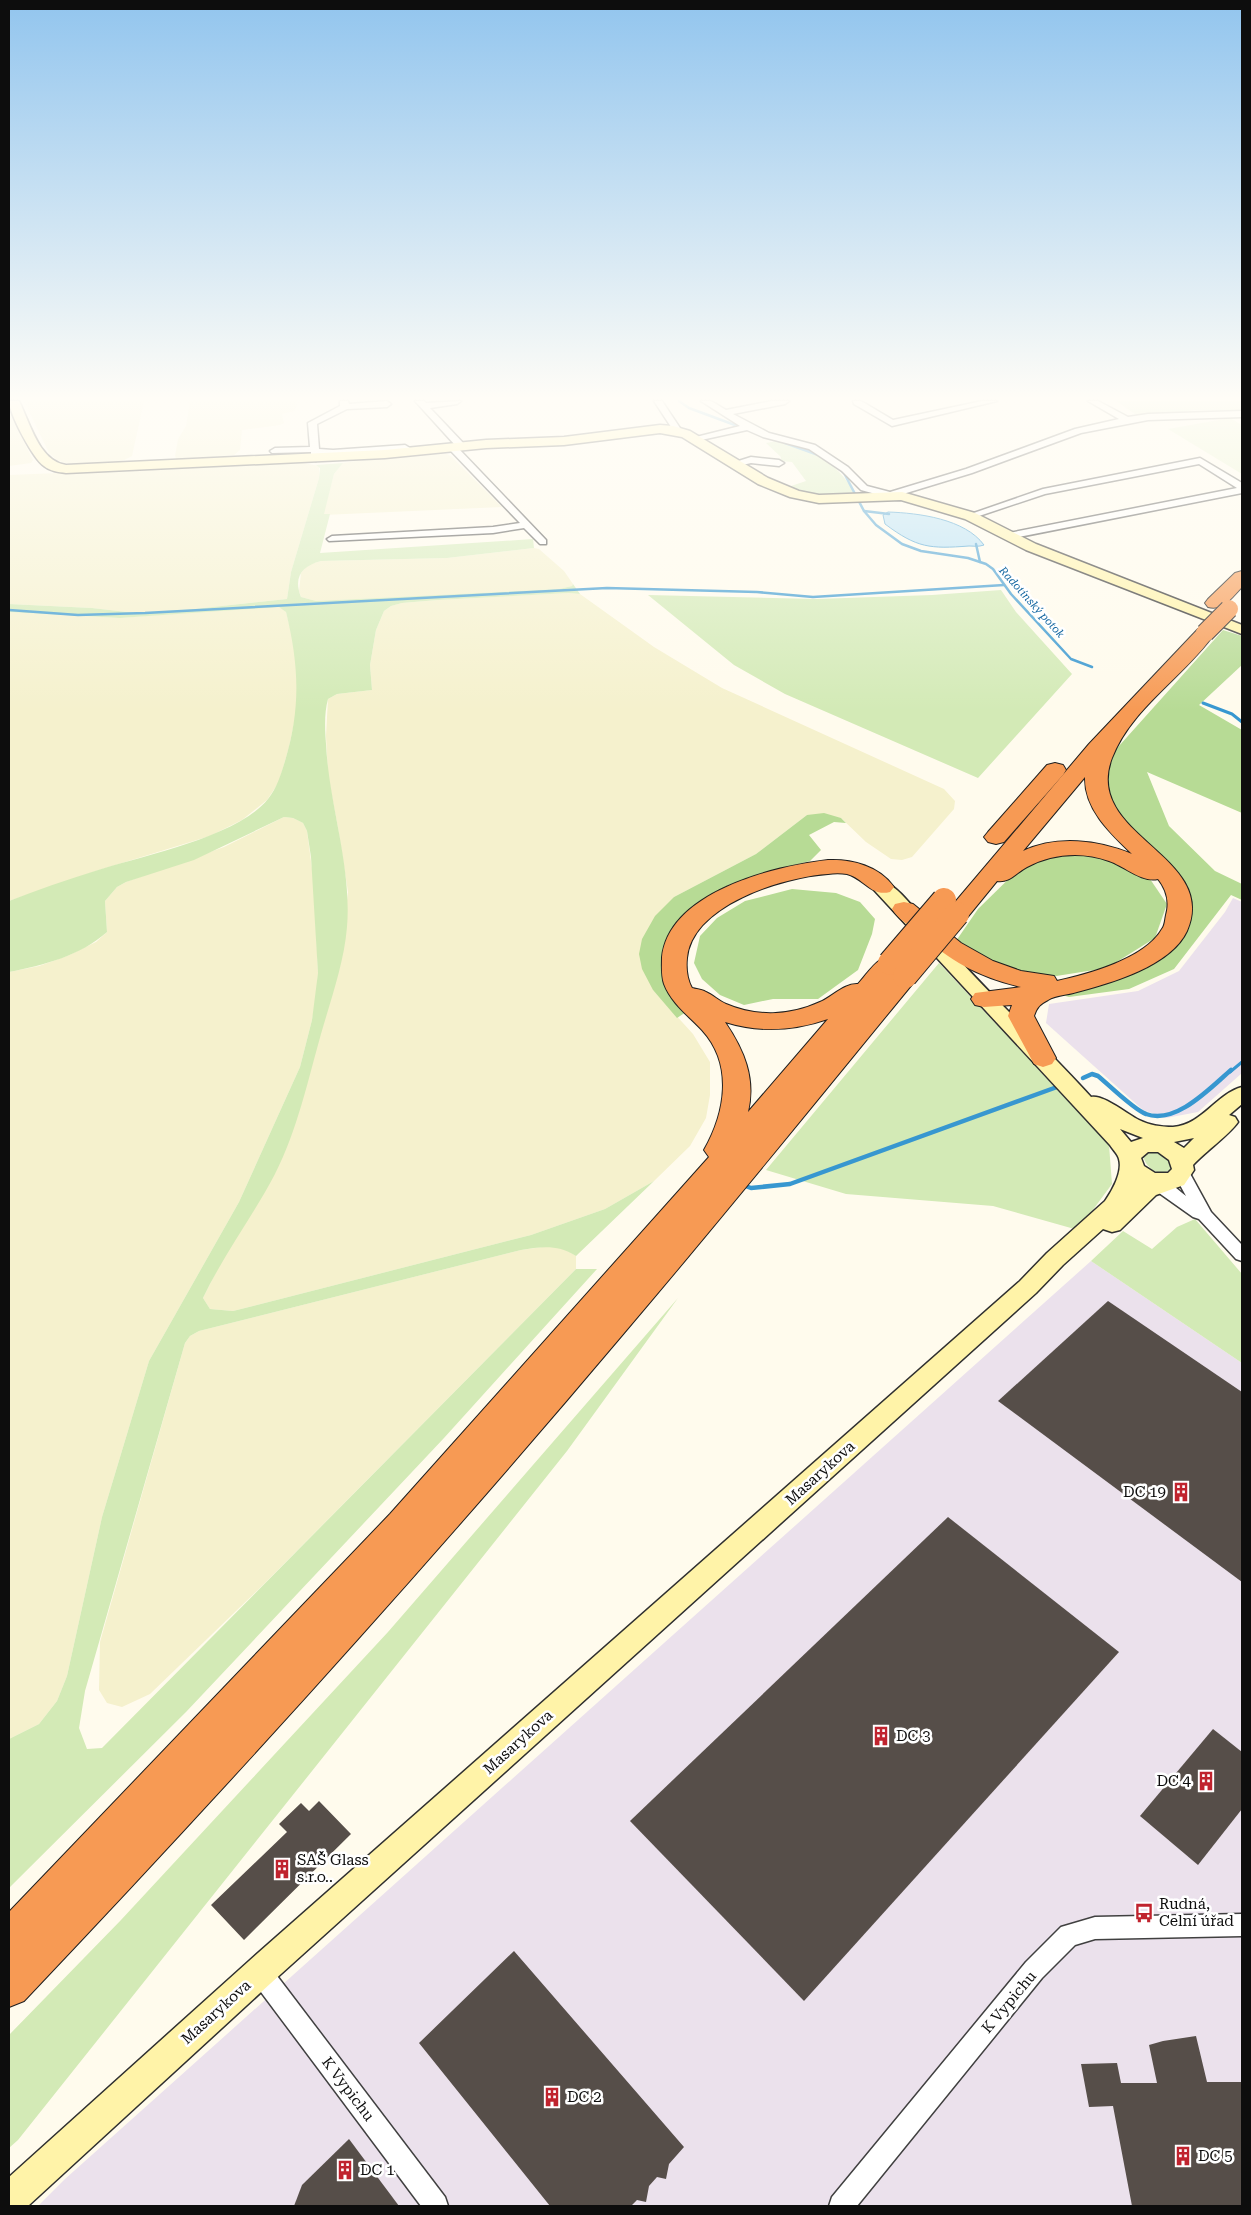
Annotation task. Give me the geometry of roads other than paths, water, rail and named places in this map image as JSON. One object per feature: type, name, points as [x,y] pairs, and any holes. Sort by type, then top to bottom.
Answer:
[{"type":"highway","points":[[950,907],[1029,798],[1116,703],[1229,603],[1242,577]]},
{"type":"highway","points":[[9,1986],[125,1866],[425,1539],[614,1324],[898,969],[950,907],[1120,724],[1197,630]]},
{"type":"highway","points":[[984,999],[1016,997],[1043,987],[1096,978],[1132,966],[1161,947],[1175,930],[1178,922],[1179,904],[1178,892],[1173,883],[1112,820],[1098,794],[1097,770],[1120,724]]},
{"type":"highway","points":[[950,907],[1016,862],[1035,853],[1062,848],[1108,852],[1138,864],[1160,878],[1179,904]]},
{"type":"highway","points":[[678,1213],[725,1139],[736,1111],[739,1090],[736,1070],[728,1047],[716,1029],[680,988],[674,966],[676,945],[690,925],[711,906],[740,889],[782,879],[814,878],[850,886],[889,899],[962,956],[980,966],[1043,987]]},
{"type":"highway","points":[[674,966],[689,990],[713,1008],[744,1019],[772,1022],[804,1018],[835,1007],[898,969]]},
{"type":"highway","points":[[9,1941],[103,1844],[402,1525],[678,1213],[898,969]]},
{"type":"highway","points":[[1043,987],[1025,1002],[1021,1016],[1043,1058]]},
{"type":"main road","points":[[933,504],[970,516],[1030,546],[1242,630]]},
{"type":"main road","points":[[889,899],[1043,1058],[1118,1140],[1143,1153],[1176,1153],[1171,1179]]},
{"type":"main road","points":[[1071,1088],[1100,1107],[1146,1132],[1173,1135],[1200,1126],[1242,1094]]},
{"type":"main road","points":[[1143,1153],[1197,1136],[1242,1101]]},
{"type":"main road","points":[[1100,1107],[1120,1126],[1143,1153],[1142,1176],[1171,1179]]},
{"type":"main road","points":[[1171,1179],[1200,1144],[1242,1110]]},
{"type":"main road","name":"Masarykova","points":[[9,2200],[260,1972],[1028,1287],[1055,1259],[1113,1207],[1122,1194],[1143,1153]]},
{"type":"main road","name":"Masarykova","points":[[1028,1287],[1061,1266],[1135,1203],[1155,1196],[1171,1179]]},
{"type":"street","points":[[508,504],[543,542]]},
{"type":"street","points":[[970,516],[1005,504]]},
{"type":"street","points":[[1010,536],[1166,504]]},
{"type":"street","points":[[332,539],[493,530],[527,525]]},
{"type":"street","points":[[1171,1179],[1205,1216]]},
{"type":"street","points":[[1171,1179],[1242,1255]]},
{"type":"street","name":"K Vypichu","points":[[841,2206],[1034,1970],[1069,1935],[1095,1928],[1242,1926]]},
{"type":"street","name":"K Vypichu","points":[[260,1972],[436,2206]]},
{"type":"water","points":[[888,512],[927,516],[953,523],[976,536],[984,545],[934,547],[915,542],[885,524],[883,515]]},
{"type":"waterway","name":"Radotínský potok","points":[[861,504],[864,511]]},
{"type":"waterway","points":[[864,511],[889,514]]},
{"type":"waterway","name":"Radotínský potok","points":[[864,511],[876,525],[902,544],[921,551],[968,558],[980,562]]},
{"type":"waterway","points":[[976,544],[980,562]]},
{"type":"waterway","name":"Radotínský potok","points":[[980,562],[993,569],[1011,594],[1071,659],[1092,667]]},
{"type":"waterway","points":[[9,610],[78,615],[145,613],[607,588],[757,592],[813,597],[1004,585]]},
{"type":"waterway","name":"Radotínský potok","points":[[1203,703],[1232,714],[1242,722]]},
{"type":"waterway","points":[[1230,1072],[1242,1062]]},
{"type":"waterway","points":[[1083,1078],[1092,1074],[1098,1076],[1135,1108],[1146,1114],[1157,1116],[1181,1110],[1203,1095],[1231,1070]]},
{"type":"waterway","points":[[743,1185],[751,1188],[790,1184],[1057,1087]]},
{"type":"place","name":"DC 19","points":[[1181,1492]]},
{"type":"place","name":"DC 3","points":[[881,1736]]},
{"type":"place","name":"DC 4","points":[[1206,1781]]},
{"type":"place","name":"SAŠ Glass s.r.o..","points":[[282,1869]]},
{"type":"place","name":"Rudná, Celní úřad","points":[[1144,1913]]},
{"type":"place","name":"DC 2","points":[[552,2097]]},
{"type":"place","name":"DC 5","points":[[1183,2156]]},
{"type":"place","name":"DC 1","points":[[345,2170]]}]
